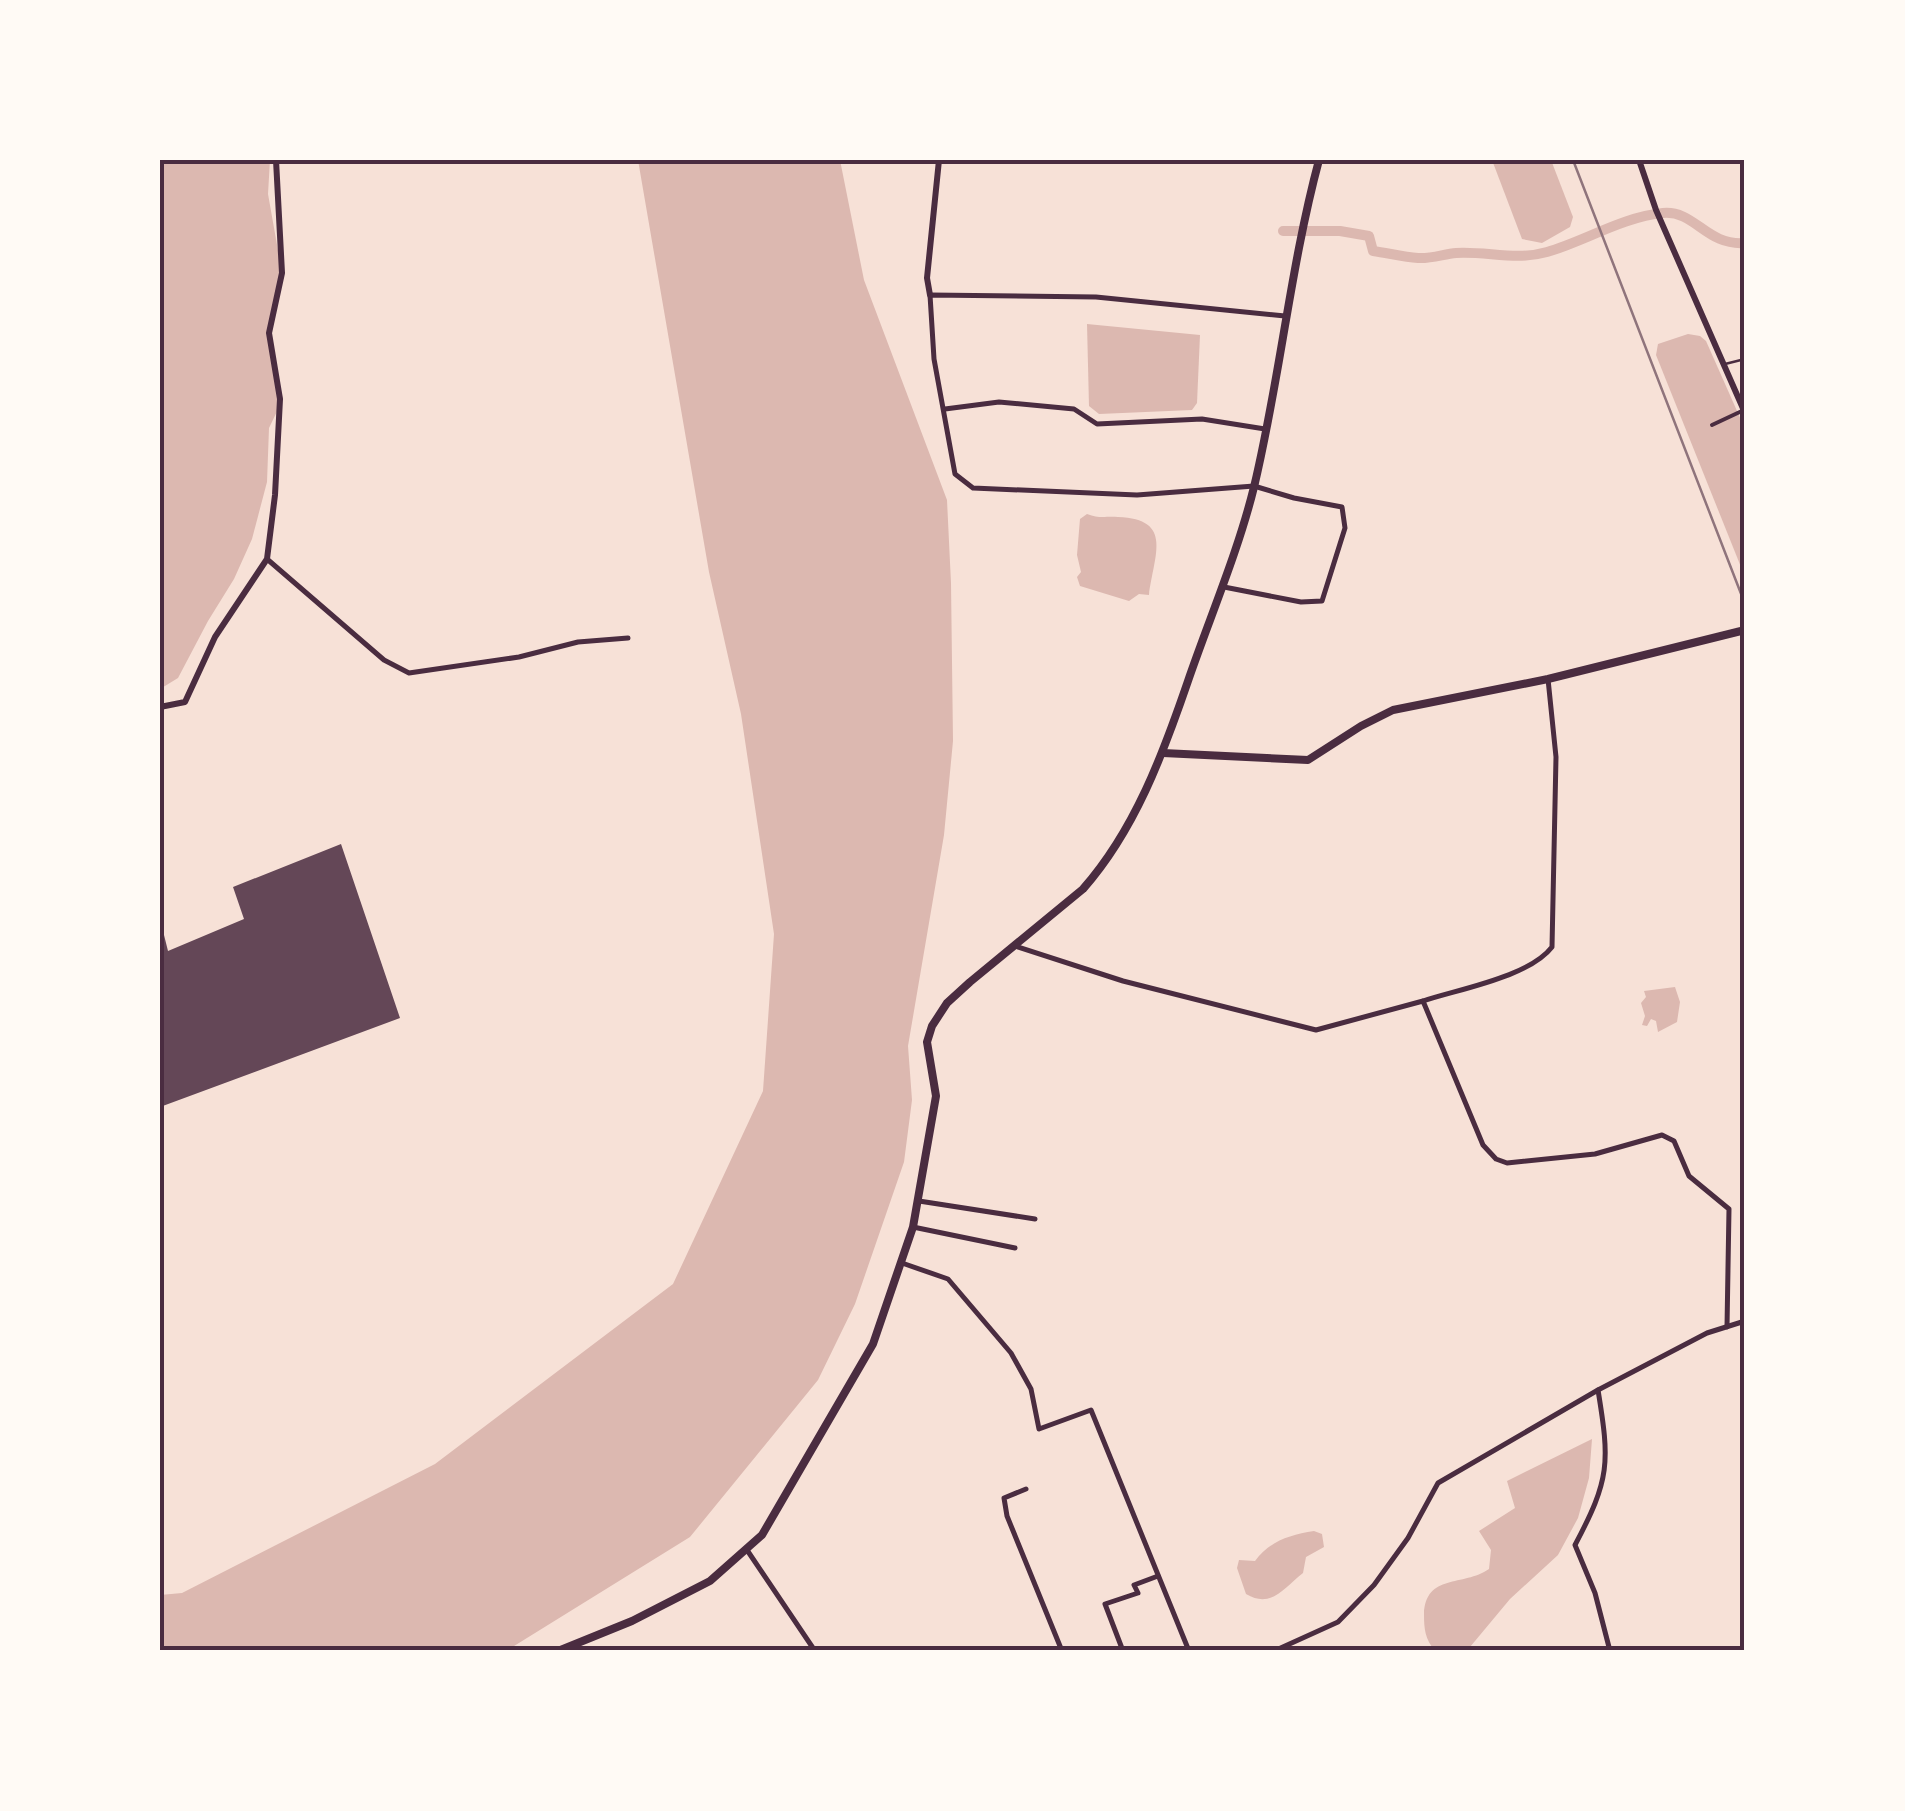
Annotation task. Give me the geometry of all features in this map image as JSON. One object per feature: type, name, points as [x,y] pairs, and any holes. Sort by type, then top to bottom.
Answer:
[{"type":"main road","points":[[558,1651],[632,1620],[710,1580],[762,1535],[873,1344],[919,1201],[936,1096],[927,1042],[932,1026],[947,1003],[970,982],[1084,889],[1114,849],[1163,753],[1254,486],[1302,223],[1318,160]]},
{"type":"main road","points":[[1163,753],[1308,760],[1393,710],[1548,678],[1745,630]]},
{"type":"street","points":[[160,707],[185,702],[215,637],[266,559],[276,494],[280,398],[269,333],[282,273],[276,160]]},
{"type":"street","points":[[939,160],[927,278],[934,359],[946,409],[954,474],[973,488],[1138,496],[1254,486],[1342,507],[1344,528],[1322,601],[1312,604],[1221,586]]},
{"type":"street","points":[[1639,160],[1656,210],[1744,411],[1712,424]]},
{"type":"street","points":[[930,296],[1096,297],[1285,316]]},
{"type":"street","points":[[946,409],[999,402],[1074,409],[1097,424],[1202,420],[1265,429]]},
{"type":"street","points":[[266,559],[384,660],[409,672],[520,657],[578,642],[628,638]]},
{"type":"street","points":[[1015,946],[1123,981],[1316,1030],[1423,1001],[1542,960],[1552,947],[1556,756],[1548,678]]},
{"type":"street","points":[[1423,1001],[1483,1145],[1496,1159],[1522,1162],[1595,1154],[1662,1134],[1674,1140],[1689,1176],[1729,1209],[1727,1326]]},
{"type":"street","points":[[919,1201],[1035,1219]]},
{"type":"street","points":[[912,1226],[1015,1248]]},
{"type":"street","points":[[899,1262],[948,1279],[1011,1352],[1031,1389],[1039,1429],[1091,1410],[1189,1651]]},
{"type":"street","points":[[1274,1651],[1338,1622],[1374,1585],[1408,1538],[1438,1483],[1598,1390],[1706,1333],[1745,1321]]},
{"type":"street","points":[[1598,1390],[1608,1454],[1602,1488],[1575,1545],[1610,1651]]},
{"type":"street","points":[[1026,1489],[1004,1498],[1007,1516],[1062,1651]]},
{"type":"street","points":[[746,1548],[815,1651]]},
{"type":"street","points":[[1123,1651],[1105,1604],[1138,1593],[1134,1584],[1158,1576]]},
{"type":"lane","points":[[1724,364],[1745,358]]},
{"type":"shaded area","points":[[160,160],[270,160],[268,194],[282,273],[267,337],[283,399],[269,428],[267,482],[252,539],[178,678],[160,689]]},
{"type":"shaded area","points":[[638,160],[840,160],[864,280],[947,500],[953,741],[944,835],[908,1046],[912,1100],[904,1162],[855,1304],[818,1380],[690,1537],[506,1651],[160,1651],[160,1595],[182,1593],[435,1464],[673,1284],[763,1091],[774,934],[741,714],[709,572]]},
{"type":"shaded area","points":[[1492,160],[1551,160],[1573,217],[1570,227],[1542,243],[1522,239]]},
{"type":"shaded area","points":[[1087,324],[1200,335],[1197,403],[1192,410],[1099,414],[1089,406]]},
{"type":"shaded area","points":[[1688,334],[1706,341],[1745,429],[1745,577],[1656,355],[1658,344]]},
{"type":"shaded area","points":[[1087,514],[1136,519],[1154,532],[1156,553],[1149,595],[1139,594],[1129,601],[1080,586],[1080,519]]},
{"type":"shaded area","points":[[1675,987],[1680,1002],[1677,1022],[1658,1032],[1656,1021],[1651,1019],[1647,1026],[1642,1025],[1644,991]]},
{"type":"shaded area","points":[[1592,1439],[1589,1478],[1578,1518],[1558,1555],[1510,1599],[1470,1647],[1463,1651],[1435,1651],[1425,1629],[1426,1601],[1439,1586],[1489,1569],[1491,1550],[1479,1531],[1515,1508],[1507,1481]]},
{"type":"shaded area","points":[[1314,1531],[1322,1534],[1324,1547],[1306,1557],[1303,1573],[1270,1598],[1246,1594],[1237,1568],[1239,1560],[1255,1561],[1281,1540]]},
{"type":"building","points":[[341,844],[400,1018],[160,1107],[160,919],[168,951],[244,919],[233,887]]},
{"type":"waterway","points":[[1283,231],[1340,231],[1369,236],[1373,251],[1412,257],[1468,253],[1524,256],[1547,252],[1633,219],[1663,213],[1684,217],[1720,239],[1745,243]]},
{"type":"railway","points":[[1573,160],[1745,604]]}]
